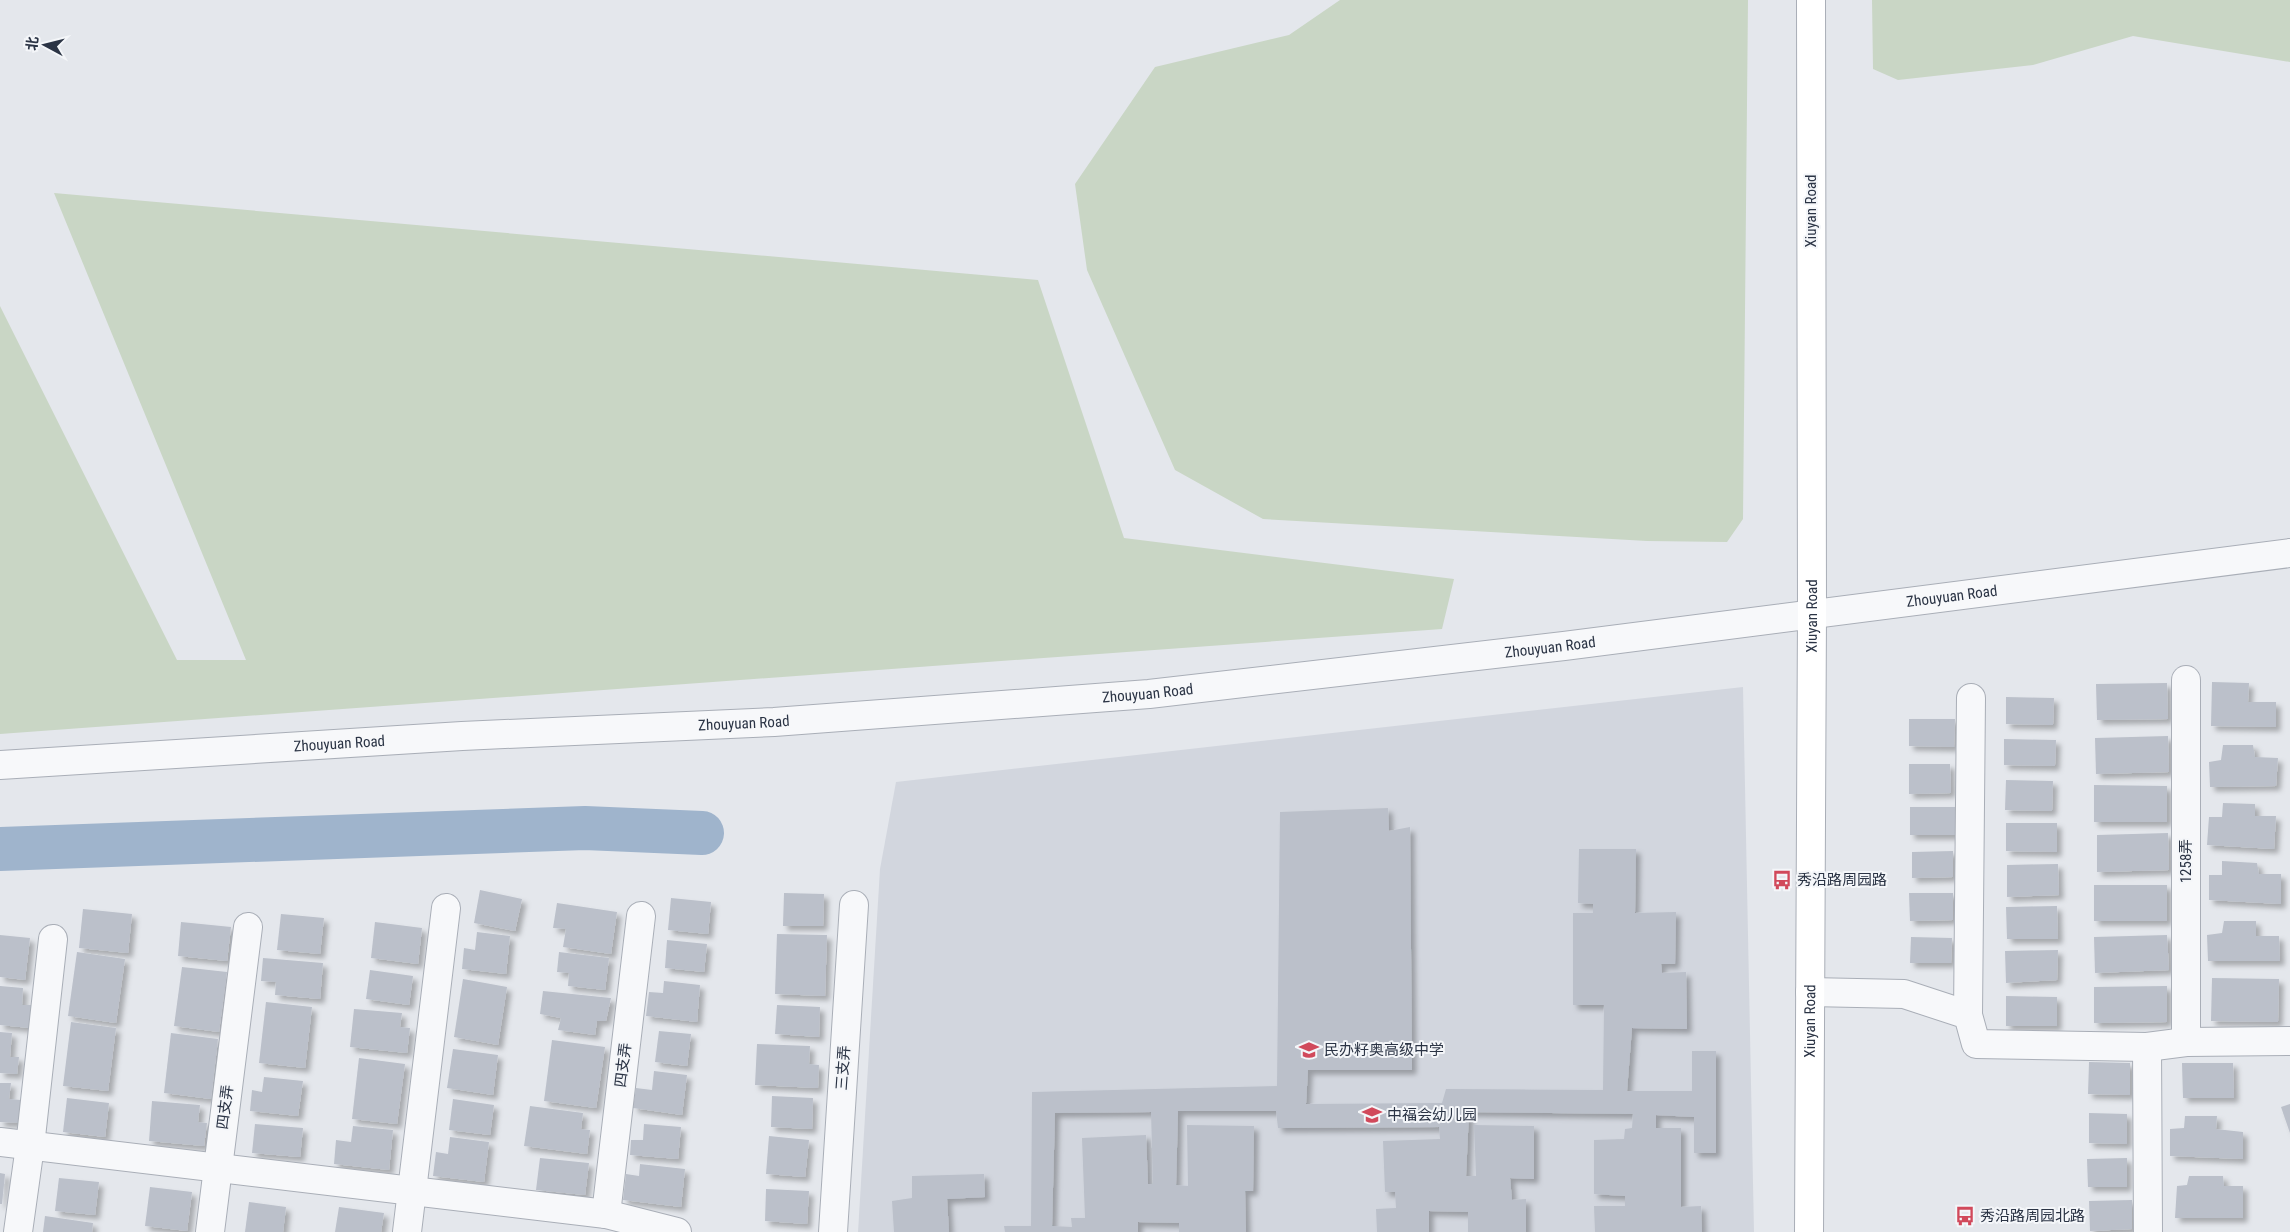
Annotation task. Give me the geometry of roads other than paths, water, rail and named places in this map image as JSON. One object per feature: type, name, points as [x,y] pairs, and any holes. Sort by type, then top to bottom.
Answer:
[{"type":"main road","name":"Xiuyan Road","points":[[1809,1232],[1812,614],[1811,0]]},
{"type":"street","name":"Zhouyuan Road","points":[[0,765],[462,736],[774,722],[1149,694],[1564,646],[2290,553]]},
{"type":"street","name":"1258弄","points":[[2186,680],[2186,1042]]},
{"type":"street","points":[[1971,698],[1968,1015],[1976,1044],[2147,1047],[2186,1042],[2290,1041]]},
{"type":"street","name":"三支弄","points":[[833,1232],[854,905]]},
{"type":"street","points":[[406,1232],[446,908]]},
{"type":"street","name":"四支弄","points":[[606,1214],[640,916]]},
{"type":"street","name":"四支弄","points":[[210,1232],[248,928]]},
{"type":"street","points":[[18,1232],[30,1146],[53,939]]},
{"type":"street","points":[[1810,992],[1904,994],[1968,1015]]},
{"type":"street","points":[[2147,1047],[2148,1232]]},
{"type":"street","points":[[0,1142],[606,1214],[677,1232]]},
{"type":"waterway","points":[[0,849],[585,828],[702,833]]},
{"type":"place","name":"秀沿路周园路","points":[[1782,880]]},
{"type":"place","name":"民办籽奥高级中学","points":[[1309,1050]]},
{"type":"place","name":"中福会幼儿园","points":[[1372,1115]]},
{"type":"place","name":"秀沿路周园北路","points":[[1965,1216]]}]
